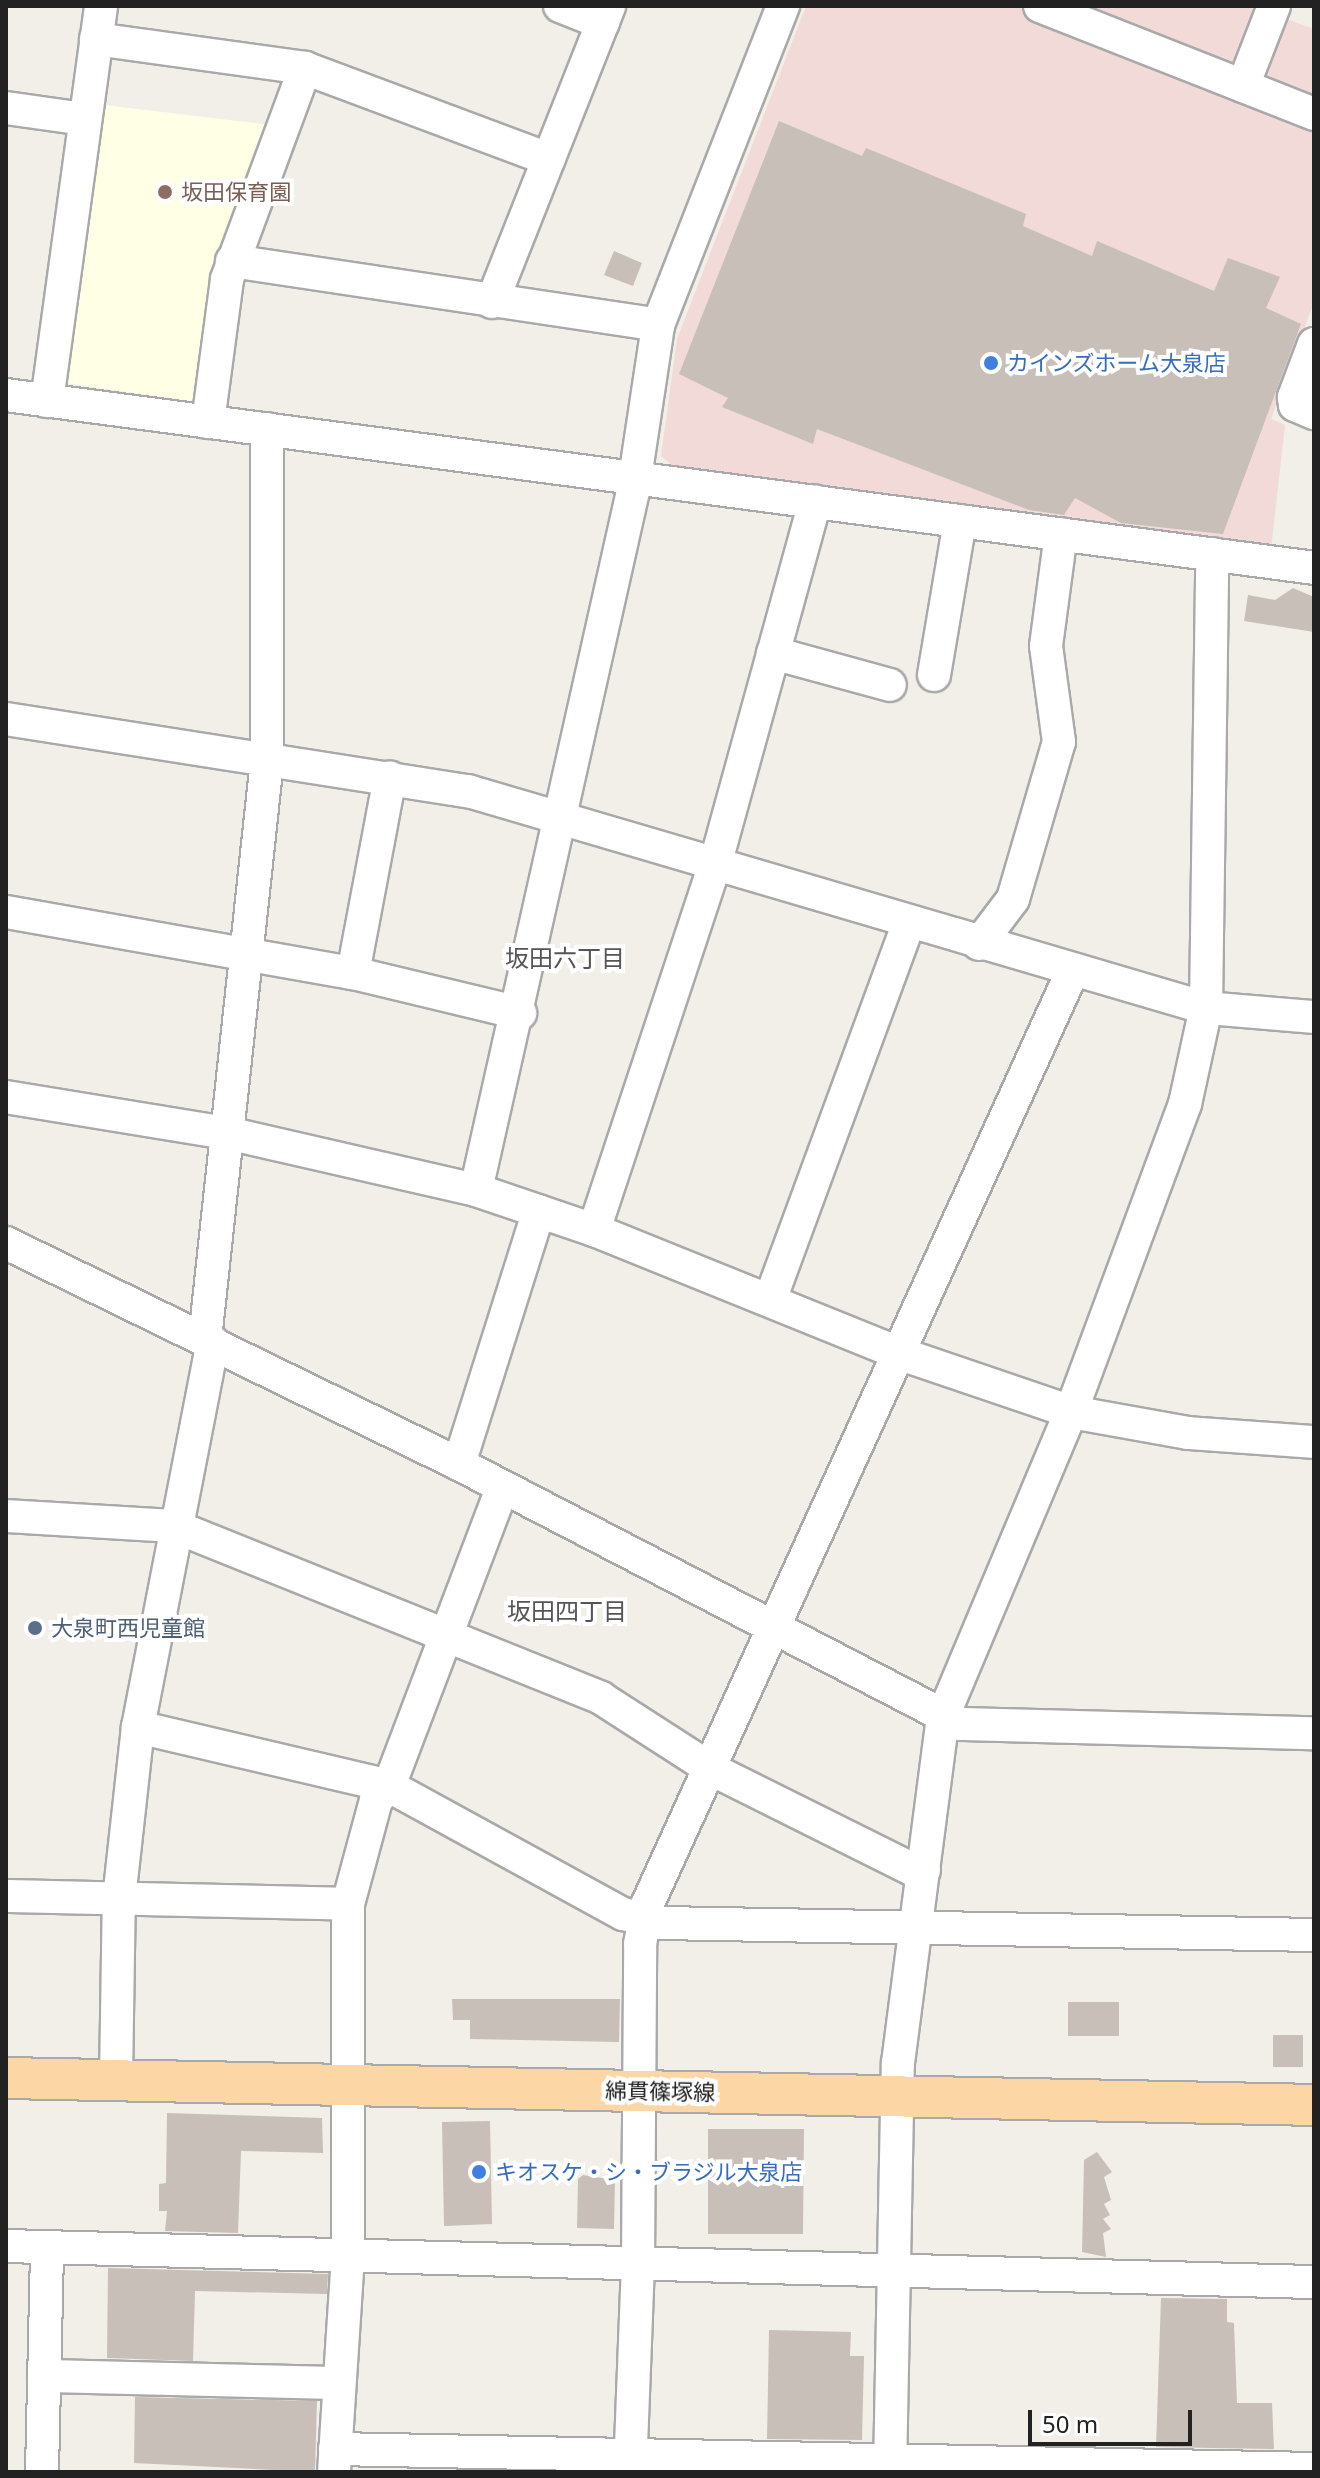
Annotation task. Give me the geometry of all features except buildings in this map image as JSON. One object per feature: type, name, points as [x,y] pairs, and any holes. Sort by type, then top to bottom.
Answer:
[{"type":"main road","name":"綿貫篠塚線","points":[[6,2078],[1314,2105]]},
{"type":"street","points":[[47,401],[101,6]]},
{"type":"street","points":[[492,302],[606,14],[560,6]]},
{"type":"street","points":[[476,1190],[520,1013],[635,477],[658,325],[783,6]]},
{"type":"street","points":[[1040,6],[1314,114]]},
{"type":"street","points":[[1243,86],[1274,6]]},
{"type":"street","points":[[96,39],[305,68],[549,159]]},
{"type":"street","points":[[208,422],[232,261],[305,68]]},
{"type":"street","points":[[6,108],[84,119]]},
{"type":"street","points":[[232,261],[658,325]]},
{"type":"street","points":[[1314,344],[1294,397],[1295,405],[1314,413]]},
{"type":"street","points":[[6,395],[1314,568]]},
{"type":"street","points":[[116,2080],[119,1899],[138,1727],[209,1341],[227,1133],[267,761],[267,429]]},
{"type":"street","points":[[594,1230],[715,865],[815,501]]},
{"type":"street","points":[[934,675],[960,521]]},
{"type":"street","points":[[979,944],[1013,899],[1059,742],[1046,646],[1061,534]]},
{"type":"street","points":[[890,2467],[896,2268],[896,2096],[943,1716],[1071,1412],[1185,1104],[1206,1008],[1212,554]]},
{"type":"street","points":[[773,653],[890,685]]},
{"type":"street","points":[[6,719],[267,761],[390,777],[562,815],[715,865],[1072,972],[1206,1008],[1314,1017]]},
{"type":"street","points":[[353,973],[390,777]]},
{"type":"street","points":[[6,912],[353,973],[520,1013]]},
{"type":"street","points":[[770,1300],[909,923]]},
{"type":"street","points":[[630,2465],[638,2263],[636,2091],[643,1920],[771,1630],[1072,972]]},
{"type":"street","points":[[6,1097],[227,1133],[476,1190],[594,1230],[898,1353],[1071,1412],[1188,1433],[1314,1442]]},
{"type":"street","points":[[459,1464],[539,1211]]},
{"type":"street","points":[[6,1243],[459,1464],[771,1630],[960,1724],[1314,1733]]},
{"type":"street","points":[[502,1489],[389,1786],[376,1800],[348,1904],[348,2257],[335,2461],[1314,2469]]},
{"type":"street","points":[[6,1516],[174,1526],[446,1639],[601,1698],[711,1769],[924,1870]]},
{"type":"street","points":[[138,1727],[389,1786],[643,1920],[1314,1935]]},
{"type":"street","points":[[6,1896],[348,1904]]},
{"type":"street","points":[[6,2246],[348,2257],[896,2268],[1314,2282]]},
{"type":"street","points":[[42,2472],[47,2248]]},
{"type":"street","points":[[44,2376],[339,2383]]},
{"type":"shaded area","points":[[806,6],[1252,6],[1314,29],[1314,302],[1271,419],[1285,425],[1271,549],[672,465],[661,456],[677,339]]},
{"type":"shaded area","name":"坂田保育園","points":[[95,104],[271,125],[202,392],[190,401],[59,382]]},
{"type":"place","name":"坂田保育園","points":[[165,192]]},
{"type":"place","name":"カインズホーム大泉店","points":[[991,363]]},
{"type":"place","name":"大泉町西児童館","points":[[35,1628]]},
{"type":"place","name":"キオスケ・シ・ブラジル大泉店","points":[[479,2172]]},
{"type":"district","name":"坂田六丁目","points":[[565,958]]},
{"type":"district","name":"坂田四丁目","points":[[567,1611]]}]
